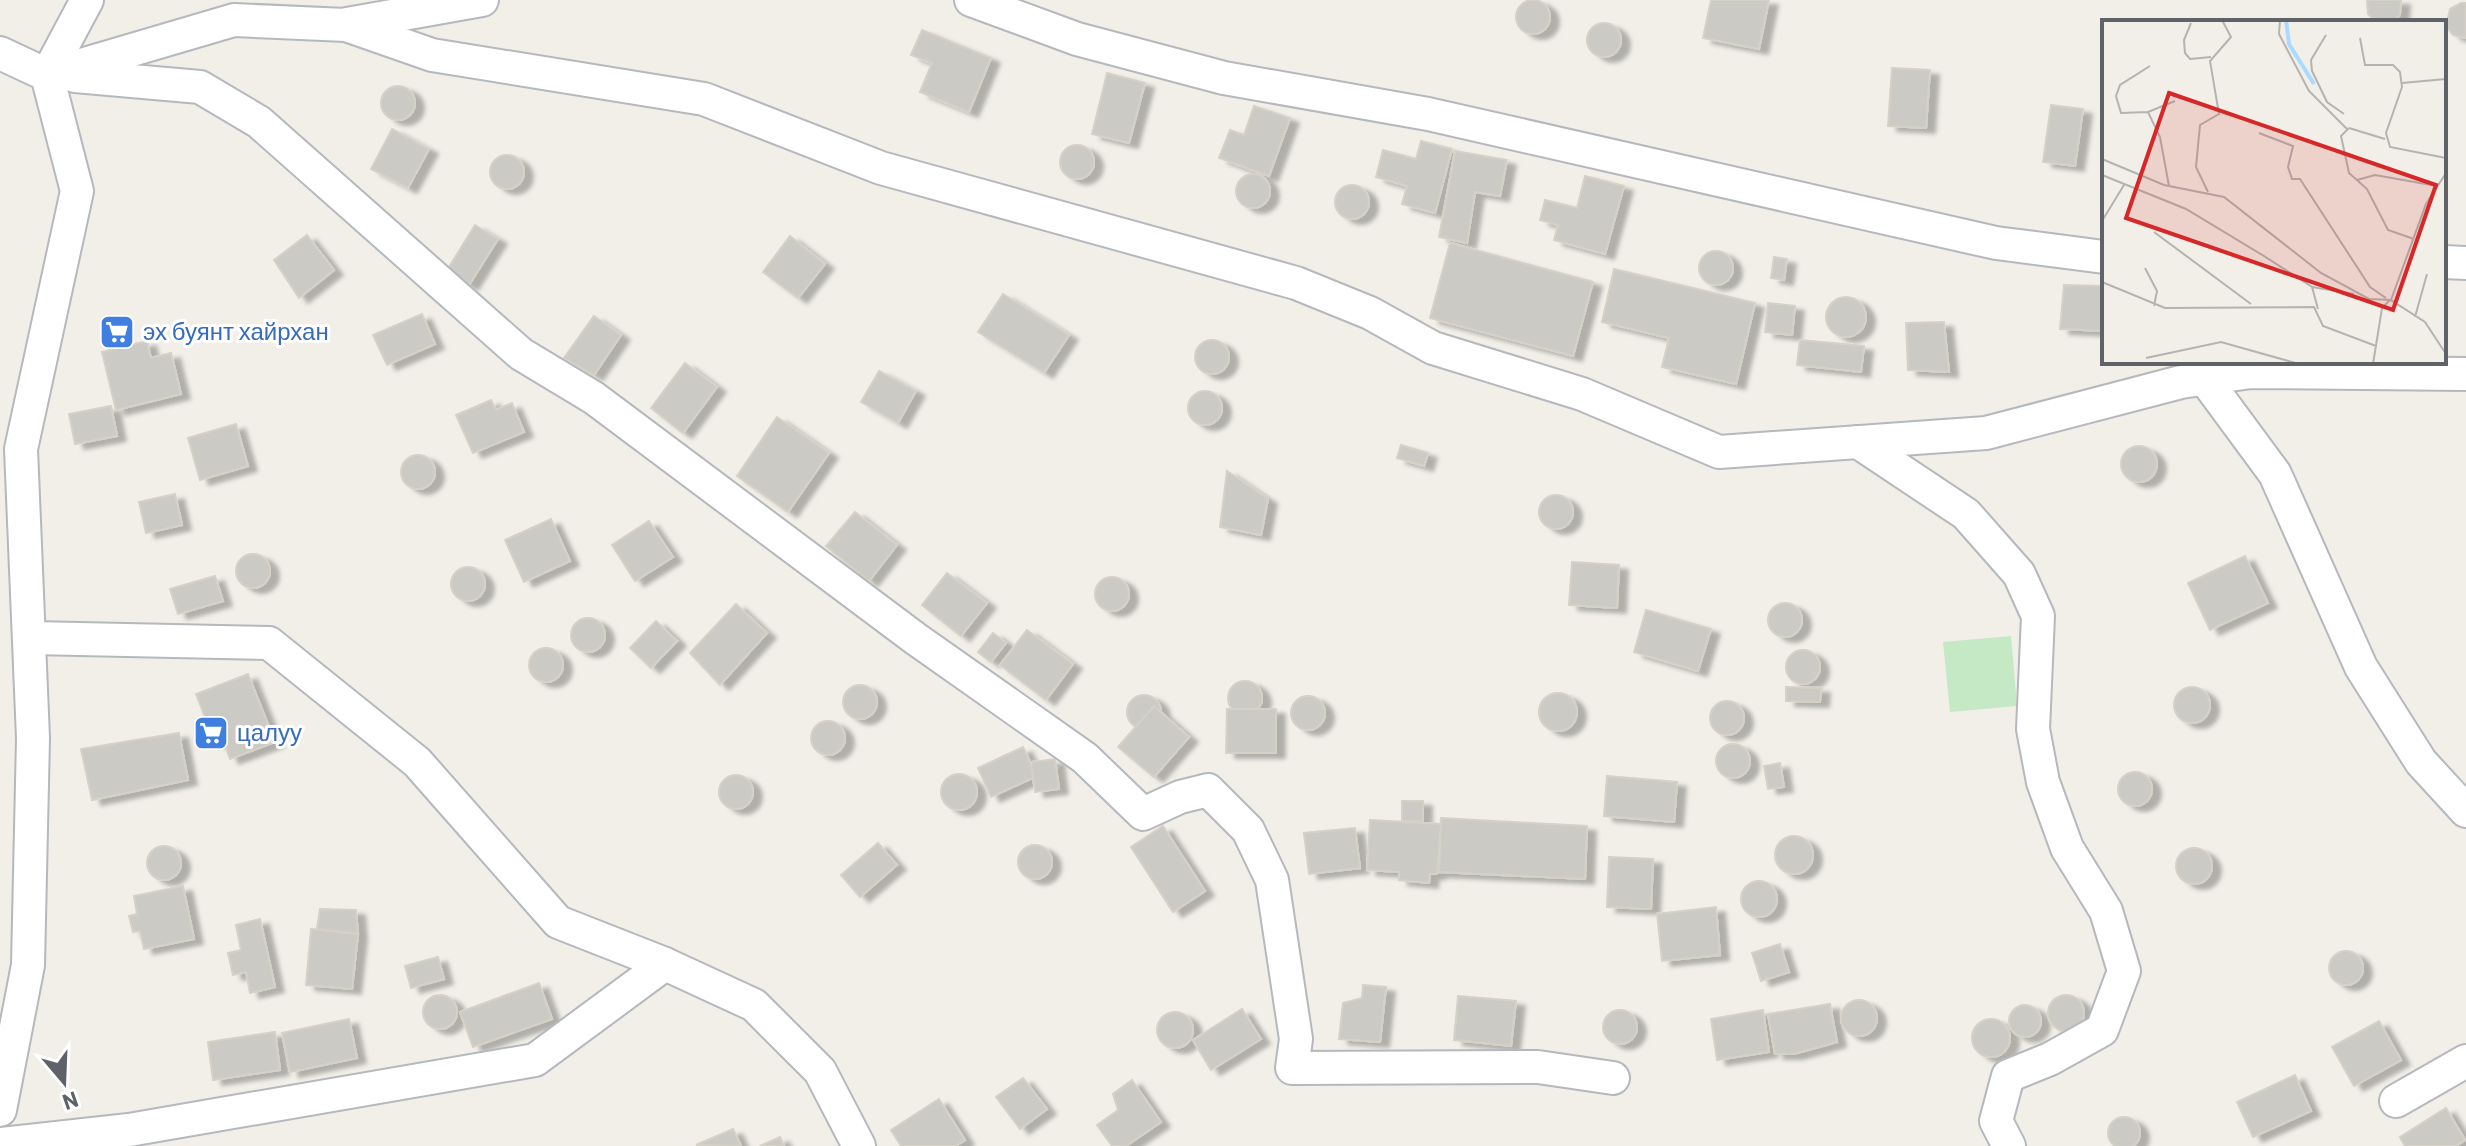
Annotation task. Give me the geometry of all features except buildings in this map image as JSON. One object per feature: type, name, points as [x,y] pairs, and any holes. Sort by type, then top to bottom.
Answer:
[{"type":"street","points":[[0,1110],[28,965],[32,638],[21,449],[77,191],[47,75],[87,0]]},
{"type":"street","points":[[47,75],[234,20],[346,25],[482,0]]},
{"type":"street","points":[[971,0],[1077,39],[1224,78],[1428,114],[1996,243],[2102,257]]},
{"type":"street","points":[[346,25],[432,55],[704,99],[881,168],[1296,283],[1370,313],[1433,348],[1582,394],[1719,452],[1986,433],[2205,379],[2251,372],[2466,374]]},
{"type":"street","points":[[0,53],[47,75],[122,78],[200,87],[259,122],[521,354],[594,398],[916,639],[1085,758],[1143,814],[1180,797],[1208,790],[1248,830],[1272,880],[1296,1039],[1292,1068],[1538,1067],[1613,1078]]},
{"type":"street","points":[[2446,262],[2466,263]]},
{"type":"street","points":[[2205,379],[2275,474],[2361,667],[2421,762],[2466,811]]},
{"type":"street","points":[[1858,442],[1966,514],[2019,574],[2038,616],[2033,729],[2043,782],[2067,848],[2106,911],[2124,971],[2102,1030],[2050,1059],[2008,1076],[1996,1121],[2009,1146]]},
{"type":"street","points":[[32,638],[269,643],[417,762],[558,922],[665,964],[754,1005],[820,1071],[859,1146]]},
{"type":"street","points":[[0,1144],[129,1130],[535,1060],[665,964]]},
{"type":"street","points":[[2396,1101],[2466,1061]]},
{"type":"green space","points":[[2011,636],[2017,706],[1950,712],[1943,642]]},
{"type":"place","name":"эх буянт хайрхан","points":[[117,332]]},
{"type":"place","name":"цалуу","points":[[211,733]]}]
